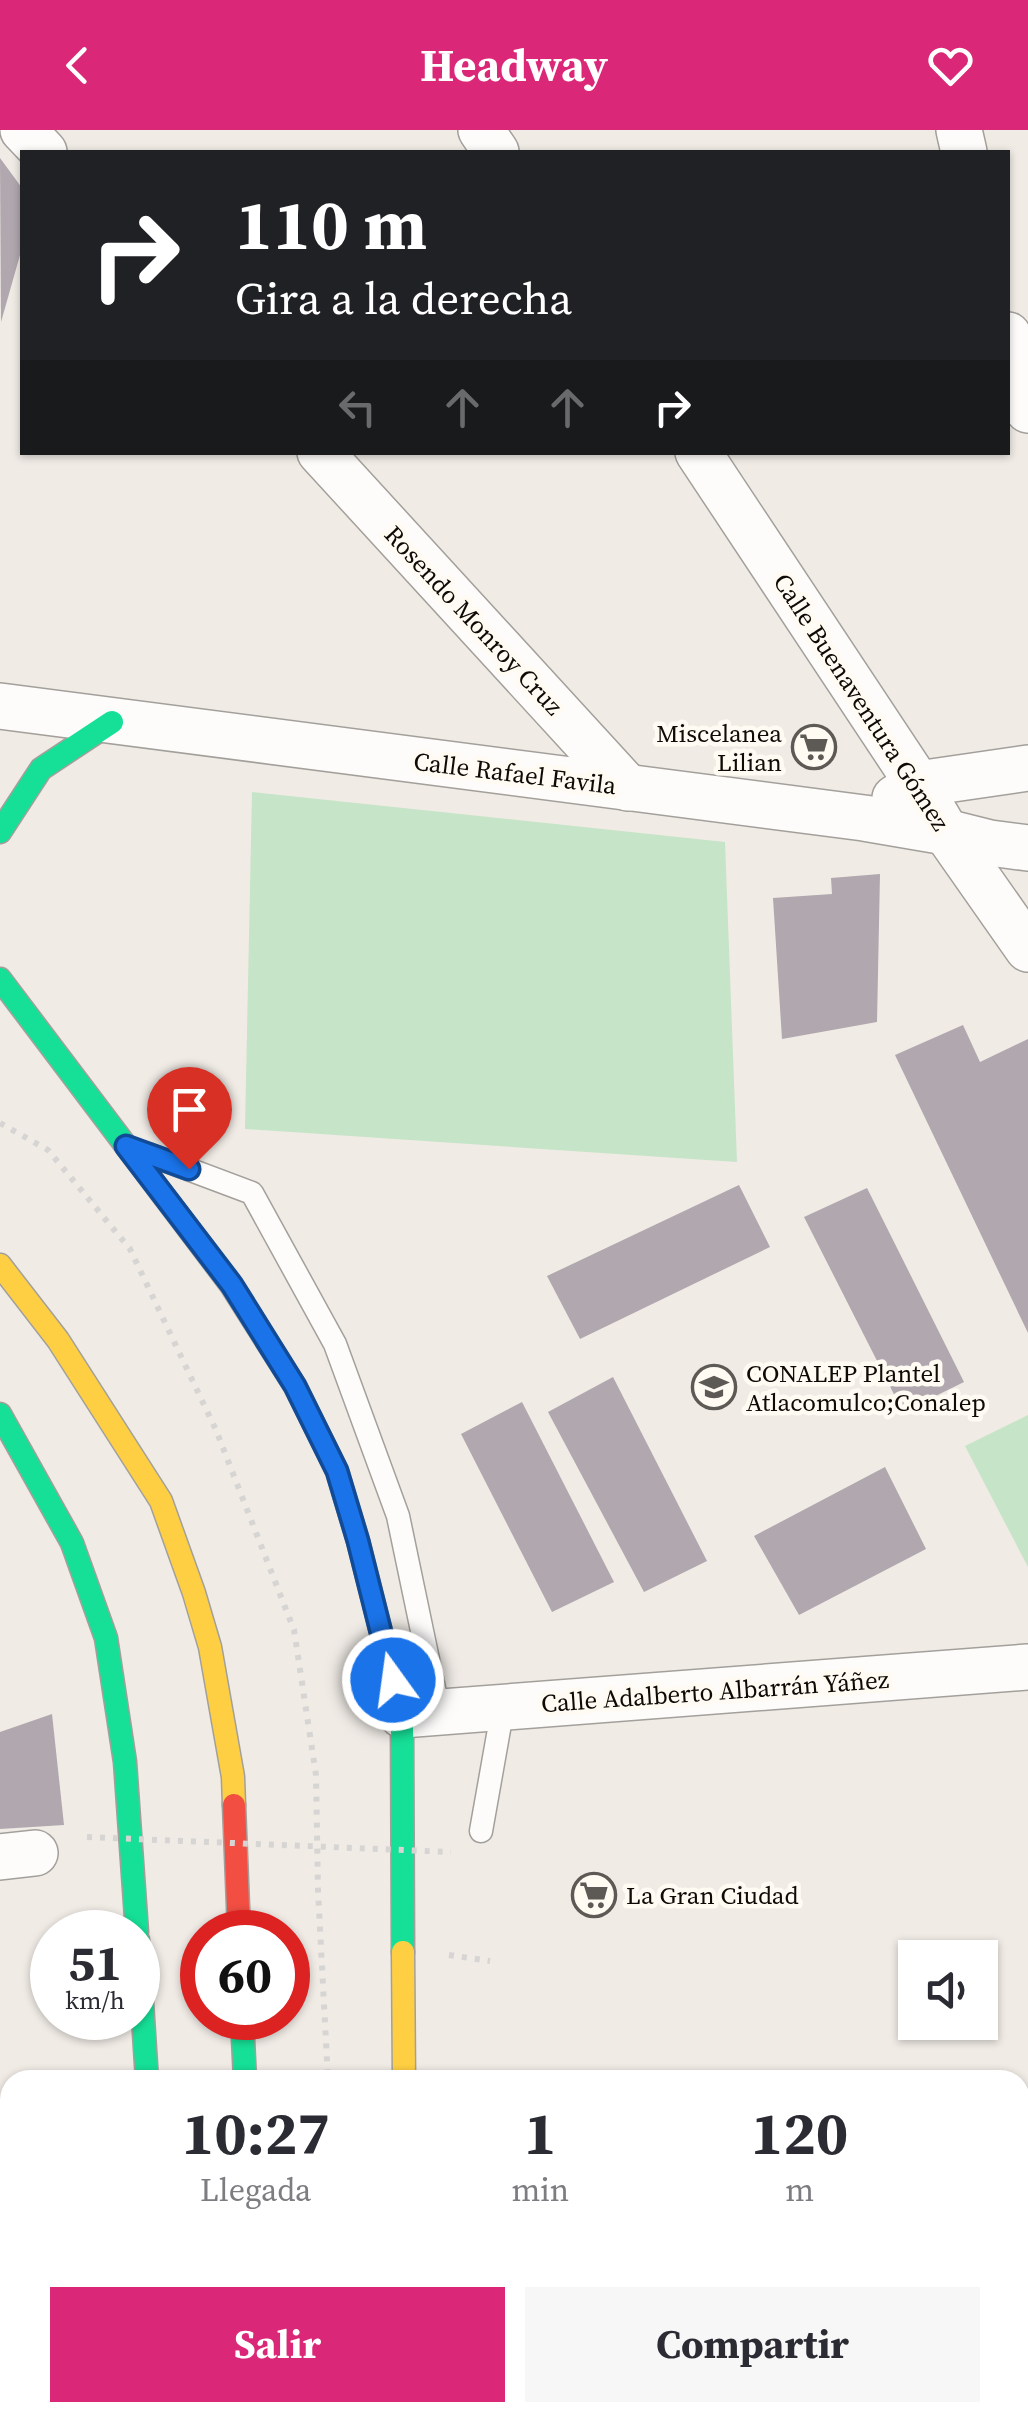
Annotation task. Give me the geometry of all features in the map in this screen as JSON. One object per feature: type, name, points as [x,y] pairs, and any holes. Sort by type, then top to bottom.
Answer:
[{"type":"main road","points":[[0,832],[41,770],[112,722]]},
{"type":"main road","points":[[0,979],[232,1285],[295,1386],[337,1471],[420,1713],[404,2070]]},
{"type":"main road","points":[[0,1265],[58,1340],[161,1501],[210,1647],[233,1777],[238,1910]]},
{"type":"main road","points":[[0,1414],[72,1543],[106,1638],[124,1762],[135,1910]]},
{"type":"main road","points":[[144,2040],[146,2070]]},
{"type":"main road","points":[[243,2040],[245,2070]]},
{"type":"street","points":[[24,130],[42,150]]},
{"type":"street","points":[[1013,343],[1028,410]]},
{"type":"street","name":"Rosendo Monroy Cruz","points":[[323,455],[628,788]]},
{"type":"street","name":"Calle Buenaventura Gómez","points":[[700,455],[946,832],[1028,949]]},
{"type":"street","name":"Calle Rafael Favila","points":[[0,706],[864,818],[1028,848]]},
{"type":"street","points":[[864,818],[918,784],[1028,768]]},
{"type":"street","name":"Calle Adalberto Albarrán Yáñez","points":[[420,1713],[1028,1667]]},
{"type":"lane","points":[[126,1146],[252,1193],[335,1344],[398,1516],[420,1713]]},
{"type":"lane","points":[[481,1830],[504,1707]]},
{"type":"path","points":[[87,1837],[451,1852]]},
{"type":"path","points":[[448,1955],[490,1961]]},
{"type":"green space","points":[[252,792],[725,842],[737,1162],[245,1129]]},
{"type":"green space","points":[[1028,1415],[1028,1567],[965,1446]]},
{"type":"building","points":[[0,158],[20,185],[20,255],[1,322]]},
{"type":"building","points":[[880,874],[877,1022],[782,1039],[773,898],[832,894],[831,878]]},
{"type":"building","points":[[963,1025],[980,1062],[1028,1039],[1028,1333],[895,1055]]},
{"type":"building","points":[[739,1185],[770,1247],[580,1339],[547,1276]]},
{"type":"building","points":[[867,1188],[964,1382],[903,1412],[804,1217]]},
{"type":"building","points":[[613,1377],[707,1561],[644,1592],[548,1412]]},
{"type":"building","points":[[522,1402],[614,1582],[552,1612],[461,1434]]},
{"type":"building","points":[[885,1467],[926,1549],[799,1615],[754,1536]]},
{"type":"building","points":[[52,1714],[64,1825],[0,1829],[0,1732]]},
{"type":"traffic: fast","points":[[0,832],[41,769],[112,722]]},
{"type":"traffic: fast","points":[[0,979],[231,1285],[295,1386],[337,1471],[402,1715],[403,1952]]},
{"type":"traffic: fast","points":[[0,1414],[72,1543],[106,1638],[125,1762],[135,1910]]},
{"type":"traffic: fast","points":[[144,2040],[146,2070]]},
{"type":"traffic: fast","points":[[243,2040],[245,2070]]},
{"type":"traffic: slow","points":[[0,1265],[58,1340],[161,1501],[210,1647],[233,1777],[234,1805]]},
{"type":"traffic: slow","points":[[403,1952],[404,2070]]},
{"type":"traffic: jam","points":[[234,1805],[238,1910]]},
{"type":"place","name":"Miscelanea Lilian","points":[[814,747]]},
{"type":"place","name":"CONALEP Plantel Atlacomulco;Conalep","points":[[714,1387]]},
{"type":"place","name":"La Gran Ciudad","points":[[594,1895]]},
{"type":"route","points":[[189,1169],[126,1146],[232,1285],[295,1386],[337,1471],[393,1680]]}]
